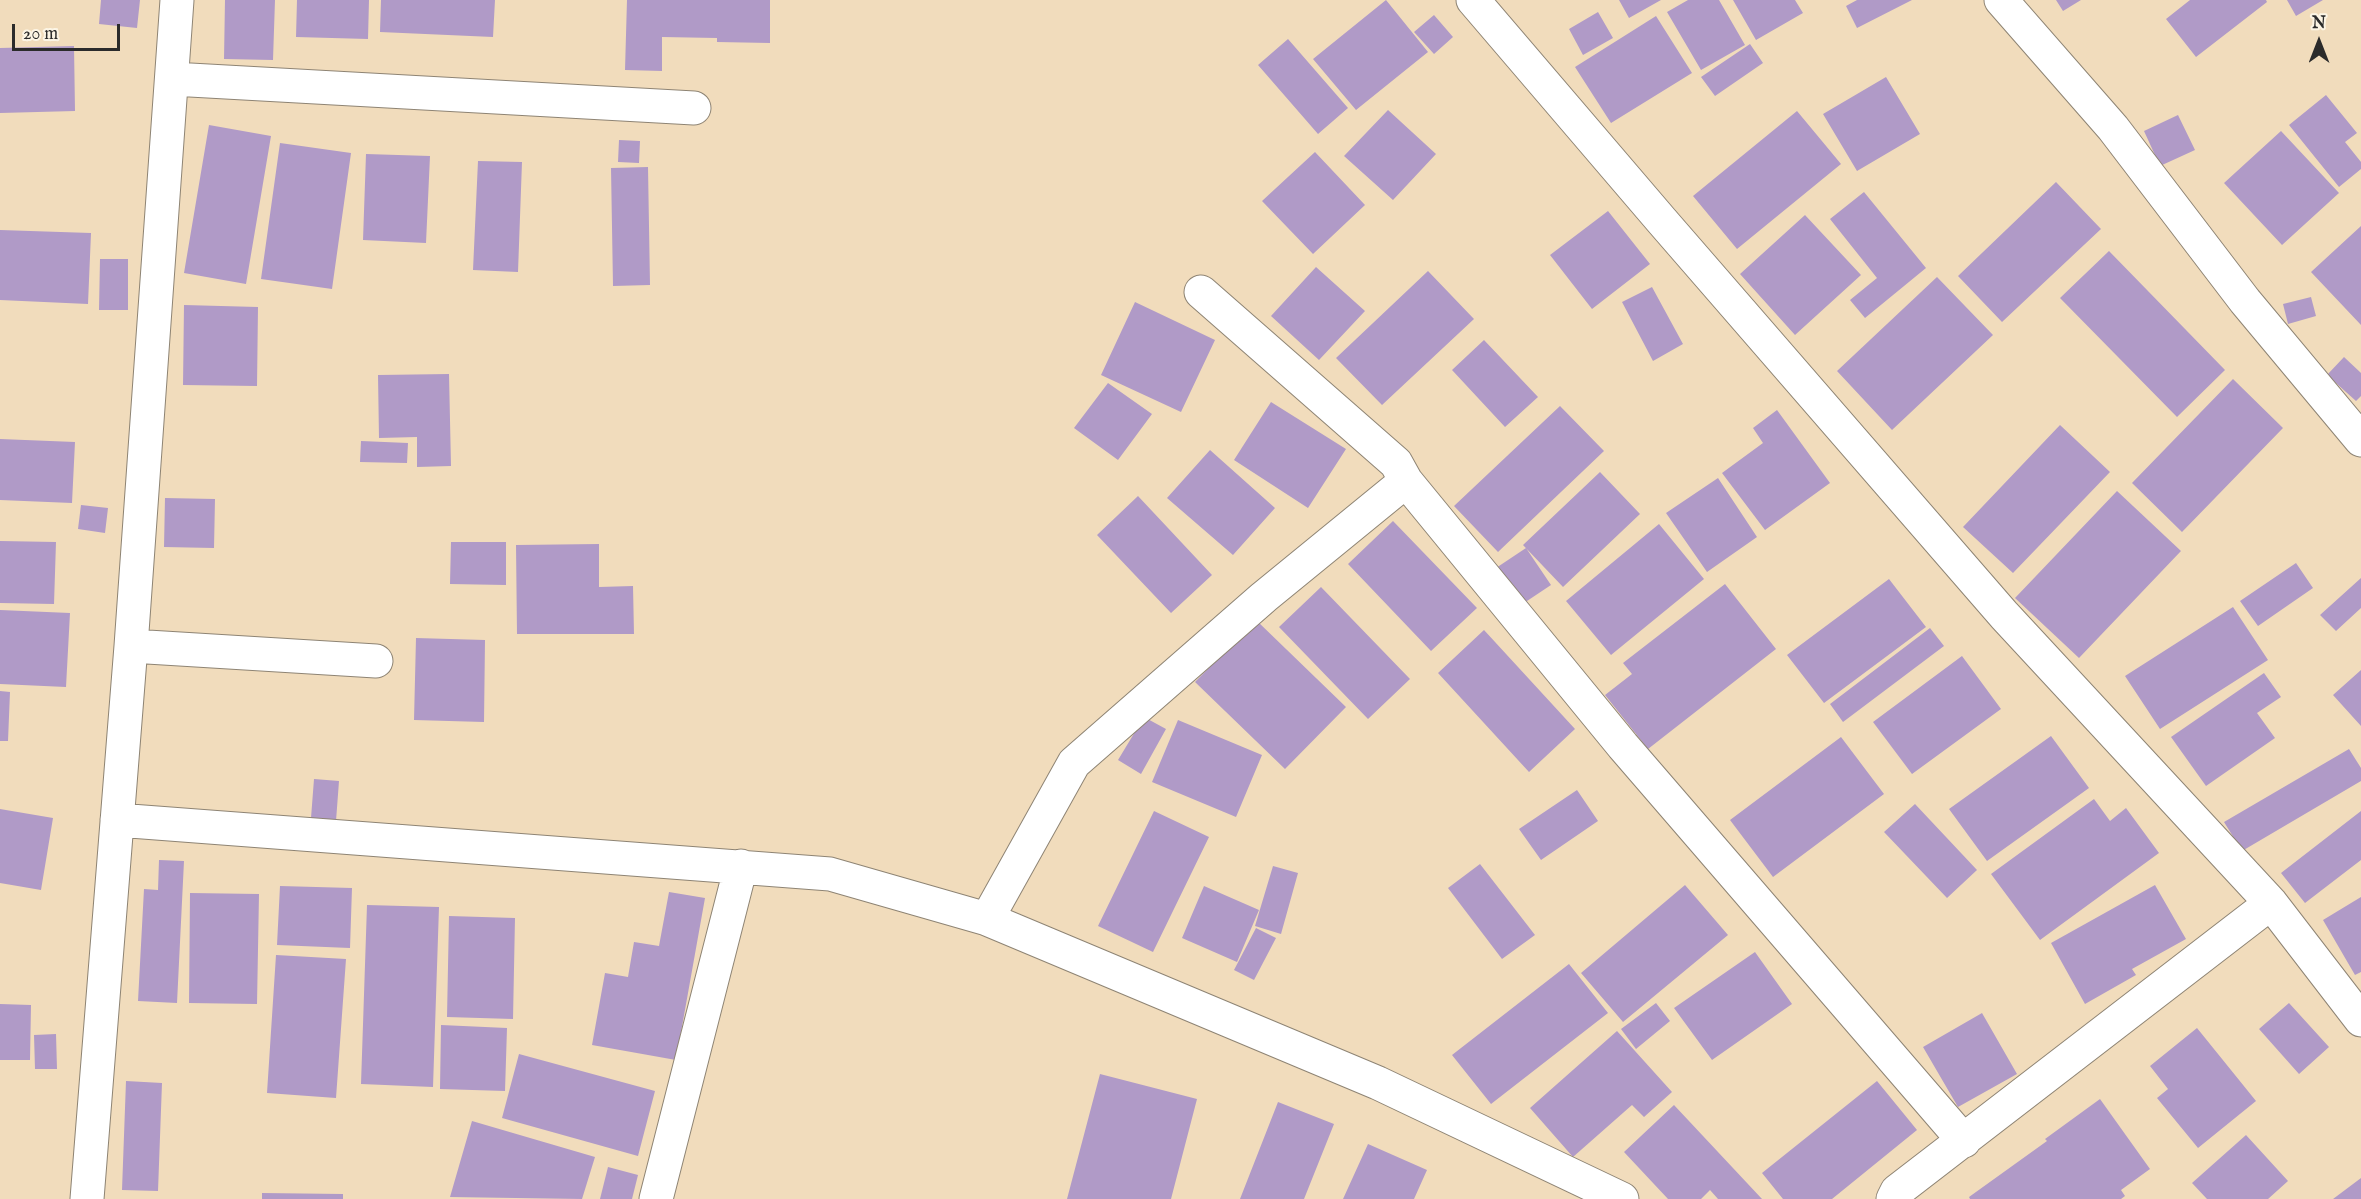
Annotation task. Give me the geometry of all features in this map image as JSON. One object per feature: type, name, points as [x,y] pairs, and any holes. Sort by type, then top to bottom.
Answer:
[{"type":"street","points":[[87,1199],[131,646],[177,0]]},
{"type":"street","points":[[1473,0],[2004,615],[2271,903],[2361,1020]]},
{"type":"street","points":[[2001,0],[2113,128],[2245,301],[2361,440]]},
{"type":"street","points":[[172,79],[694,108]]},
{"type":"street","points":[[1201,292],[1396,463],[1406,481],[1623,746],[1964,1141]]},
{"type":"street","points":[[987,920],[1074,763],[1264,597],[1406,481]]},
{"type":"street","points":[[131,646],[376,661]]},
{"type":"street","points":[[117,820],[830,874],[987,920],[1378,1083],[1622,1199]]},
{"type":"street","points":[[656,1199],[741,866]]},
{"type":"street","points":[[1893,1199],[1897,1191],[2271,903]]},
{"type":"building","points":[[101,0],[140,0],[137,28],[99,24]]},
{"type":"building","points":[[225,0],[275,0],[273,60],[224,59]]},
{"type":"building","points":[[297,0],[369,0],[368,39],[296,37]]},
{"type":"building","points":[[381,0],[495,0],[493,37],[380,32]]},
{"type":"building","points":[[627,0],[770,0],[770,43],[717,42],[717,38],[662,37],[662,71],[625,70]]},
{"type":"building","points":[[1386,0],[1428,52],[1356,110],[1313,59]]},
{"type":"building","points":[[1619,0],[1661,0],[1629,18]]},
{"type":"building","points":[[1688,0],[1719,0],[1745,45],[1701,70],[1667,12]]},
{"type":"building","points":[[1733,0],[1795,0],[1803,13],[1756,40]]},
{"type":"building","points":[[1857,0],[1912,0],[1857,28],[1846,6]]},
{"type":"building","points":[[2056,0],[2081,0],[2063,11]]},
{"type":"building","points":[[2190,0],[2266,0],[2267,2],[2196,57],[2166,19]]},
{"type":"building","points":[[2287,0],[2323,0],[2296,16]]},
{"type":"building","points":[[1598,12],[1613,38],[1583,55],[1569,29]]},
{"type":"building","points":[[1434,15],[1453,37],[1434,54],[1414,32]]},
{"type":"building","points":[[1656,16],[1692,73],[1611,123],[1575,67]]},
{"type":"building","points":[[1288,39],[1348,108],[1318,134],[1258,65]]},
{"type":"building","points":[[1750,44],[1763,63],[1715,96],[1701,77]]},
{"type":"building","points":[[74,46],[75,111],[0,113],[0,48]]},
{"type":"building","points":[[1886,77],[1920,134],[1857,171],[1823,114]]},
{"type":"building","points":[[2326,95],[2357,133],[2345,142],[2361,162],[2361,169],[2339,187],[2289,125]]},
{"type":"building","points":[[1388,110],[1436,154],[1393,200],[1344,156]]},
{"type":"building","points":[[1797,111],[1841,164],[1737,249],[1693,196]]},
{"type":"building","points":[[2178,115],[2195,150],[2160,166],[2144,131]]},
{"type":"building","points":[[209,125],[271,136],[246,284],[184,273]]},
{"type":"building","points":[[2281,131],[2339,193],[2282,245],[2224,183]]},
{"type":"building","points":[[619,140],[640,141],[639,163],[618,162]]},
{"type":"building","points":[[280,143],[351,153],[332,289],[261,279]]},
{"type":"building","points":[[1315,152],[1365,205],[1313,254],[1262,201]]},
{"type":"building","points":[[366,154],[430,156],[426,243],[363,240]]},
{"type":"building","points":[[478,161],[522,162],[518,272],[473,270]]},
{"type":"building","points":[[648,167],[650,285],[613,286],[611,168]]},
{"type":"building","points":[[2056,182],[2101,229],[2002,322],[1958,276]]},
{"type":"building","points":[[1864,192],[1926,268],[1865,318],[1850,300],[1877,278],[1830,219]]},
{"type":"building","points":[[1608,211],[1650,264],[1592,309],[1550,255]]},
{"type":"building","points":[[1805,215],[1861,275],[1795,335],[1740,274]]},
{"type":"building","points":[[2361,226],[2361,325],[2311,272]]},
{"type":"building","points":[[0,230],[91,233],[88,304],[0,300]]},
{"type":"building","points":[[2109,251],[2225,370],[2177,417],[2060,298]]},
{"type":"building","points":[[100,259],[128,259],[128,310],[99,310]]},
{"type":"building","points":[[1316,267],[1365,311],[1319,360],[1271,316]]},
{"type":"building","points":[[1428,271],[1474,319],[1382,405],[1336,358]]},
{"type":"building","points":[[1937,277],[1993,335],[1892,430],[1837,371]]},
{"type":"building","points":[[1652,287],[1683,344],[1653,361],[1622,302]]},
{"type":"building","points":[[2311,297],[2316,316],[2288,324],[2283,304]]},
{"type":"building","points":[[1135,302],[1215,340],[1181,412],[1101,375]]},
{"type":"building","points":[[184,305],[258,307],[257,386],[183,385]]},
{"type":"building","points":[[1484,340],[1538,397],[1505,427],[1452,370]]},
{"type":"building","points":[[2344,357],[2361,373],[2361,396],[2356,401],[2327,375]]},
{"type":"building","points":[[449,374],[451,466],[417,467],[417,437],[379,438],[378,375]]},
{"type":"building","points":[[2233,379],[2283,428],[2182,532],[2132,483]]},
{"type":"building","points":[[1108,383],[1152,414],[1118,460],[1074,428]]},
{"type":"building","points":[[1271,402],[1346,449],[1308,508],[1234,460]]},
{"type":"building","points":[[1560,406],[1604,451],[1498,552],[1454,506]]},
{"type":"building","points":[[1777,410],[1830,483],[1765,530],[1722,473],[1763,443],[1753,428]]},
{"type":"building","points":[[2060,425],[2110,472],[2013,573],[1963,527]]},
{"type":"building","points":[[0,439],[75,442],[72,503],[0,500]]},
{"type":"building","points":[[361,441],[408,443],[407,463],[360,462]]},
{"type":"building","points":[[1210,450],[1275,508],[1233,555],[1167,498]]},
{"type":"building","points":[[1600,472],[1640,514],[1563,587],[1523,545]]},
{"type":"building","points":[[1718,478],[1757,537],[1707,572],[1666,513]]},
{"type":"building","points":[[2117,491],[2181,551],[2079,658],[2015,598]]},
{"type":"building","points":[[1138,496],[1212,575],[1171,613],[1097,535]]},
{"type":"building","points":[[165,498],[215,499],[214,548],[164,547]]},
{"type":"building","points":[[81,505],[108,508],[105,533],[78,529]]},
{"type":"building","points":[[1393,521],[1477,608],[1431,651],[1348,564]]},
{"type":"building","points":[[1659,524],[1704,579],[1611,655],[1566,601]]},
{"type":"building","points":[[0,541],[56,542],[54,604],[0,603]]},
{"type":"building","points":[[451,542],[506,542],[506,585],[450,584]]},
{"type":"building","points":[[599,544],[599,587],[633,586],[634,634],[517,634],[516,545]]},
{"type":"building","points":[[1526,548],[1551,585],[1518,607],[1493,570]]},
{"type":"building","points":[[2296,563],[2313,588],[2258,626],[2240,601]]},
{"type":"building","points":[[2361,578],[2361,608],[2336,631],[2320,615]]},
{"type":"building","points":[[1889,579],[1926,627],[1824,703],[1787,655]]},
{"type":"building","points":[[1725,584],[1776,649],[1648,749],[1605,695],[1632,674],[1623,663]]},
{"type":"building","points":[[1321,587],[1410,679],[1368,719],[1279,627]]},
{"type":"building","points":[[2233,607],[2268,660],[2160,729],[2125,676]]},
{"type":"building","points":[[0,610],[70,613],[66,687],[0,684]]},
{"type":"building","points":[[1256,620],[1346,707],[1285,769],[1195,682]]},
{"type":"building","points":[[1930,628],[1944,646],[1843,722],[1830,704]]},
{"type":"building","points":[[1484,630],[1575,729],[1529,772],[1438,673]]},
{"type":"building","points":[[416,638],[485,640],[484,722],[414,720]]},
{"type":"building","points":[[1962,656],[2001,709],[1912,774],[1873,722]]},
{"type":"building","points":[[2361,670],[2361,726],[2333,695]]},
{"type":"building","points":[[2264,673],[2281,697],[2257,713],[2275,738],[2206,786],[2171,737]]},
{"type":"building","points":[[0,691],[10,692],[8,741],[0,741]]},
{"type":"building","points":[[1144,717],[1166,729],[1141,774],[1118,760]]},
{"type":"building","points":[[1178,720],[1262,755],[1236,817],[1152,782]]},
{"type":"building","points":[[2051,736],[2089,788],[1987,861],[1949,809]]},
{"type":"building","points":[[1841,737],[1884,794],[1773,877],[1730,820]]},
{"type":"building","points":[[2349,749],[2361,768],[2361,781],[2242,851],[2224,822]]},
{"type":"building","points":[[314,779],[339,781],[336,821],[311,818]]},
{"type":"building","points":[[1577,790],[1598,821],[1541,860],[1519,829]]},
{"type":"building","points":[[2094,799],[2110,821],[2126,808],[2159,853],[2040,940],[1991,874]]},
{"type":"building","points":[[1915,804],[1977,870],[1947,898],[1884,832]]},
{"type":"building","points":[[0,809],[53,818],[41,890],[0,883]]},
{"type":"building","points":[[1154,811],[1209,837],[1153,952],[1098,926]]},
{"type":"building","points":[[2361,811],[2361,860],[2305,903],[2281,873]]},
{"type":"building","points":[[159,860],[184,861],[177,1003],[138,1001],[144,889],[158,890]]},
{"type":"building","points":[[1480,864],[1535,935],[1502,959],[1448,888]]},
{"type":"building","points":[[1273,866],[1298,873],[1281,934],[1255,926]]},
{"type":"building","points":[[1685,885],[1728,935],[1623,1022],[1581,973]]},
{"type":"building","points":[[2155,885],[2186,939],[2132,969],[2136,975],[2085,1004],[2051,943]]},
{"type":"building","points":[[280,886],[352,888],[350,948],[277,945]]},
{"type":"building","points":[[1204,886],[1259,910],[1237,962],[1182,938]]},
{"type":"building","points":[[669,892],[705,898],[676,1060],[592,1045],[605,973],[628,977],[634,942],[659,946]]},
{"type":"building","points":[[190,893],[259,894],[257,1004],[189,1003]]},
{"type":"building","points":[[2361,897],[2361,972],[2355,975],[2323,920]]},
{"type":"building","points":[[367,905],[439,907],[433,1087],[361,1084]]},
{"type":"building","points":[[449,916],[515,918],[513,1019],[447,1017]]},
{"type":"building","points":[[1256,928],[1276,938],[1254,980],[1234,970]]},
{"type":"building","points":[[1755,952],[1792,1004],[1712,1060],[1674,1008]]},
{"type":"building","points":[[276,955],[346,959],[336,1098],[267,1093]]},
{"type":"building","points":[[1569,964],[1608,1013],[1491,1104],[1452,1055]]},
{"type":"building","points":[[1656,1003],[1670,1021],[1636,1049],[1621,1029]]},
{"type":"building","points":[[2289,1003],[2329,1047],[2299,1074],[2259,1029]]},
{"type":"building","points":[[0,1004],[31,1005],[30,1060],[0,1060]]},
{"type":"building","points":[[1982,1013],[2017,1074],[1958,1107],[1923,1047]]},
{"type":"building","points":[[441,1025],[507,1028],[505,1091],[440,1089]]},
{"type":"building","points":[[2197,1028],[2256,1101],[2198,1148],[2157,1098],[2168,1089],[2150,1066]]},
{"type":"building","points":[[1617,1031],[1672,1092],[1644,1117],[1632,1105],[1573,1157],[1530,1108]]},
{"type":"building","points":[[56,1034],[57,1069],[35,1069],[34,1035]]},
{"type":"building","points":[[519,1054],[655,1091],[638,1156],[502,1118]]},
{"type":"building","points":[[1100,1074],[1197,1099],[1171,1199],[1067,1199]]},
{"type":"building","points":[[126,1081],[162,1083],[158,1191],[122,1190]]},
{"type":"building","points":[[1877,1081],[1917,1130],[1832,1199],[1783,1199],[1762,1173]]},
{"type":"building","points":[[2100,1099],[2150,1169],[2121,1190],[2125,1196],[2121,1199],[1970,1199],[1969,1197],[2047,1141],[2045,1139]]},
{"type":"building","points":[[1278,1102],[1334,1124],[1304,1199],[1240,1199]]},
{"type":"building","points":[[1674,1105],[1762,1199],[1718,1199],[1710,1190],[1701,1199],[1668,1199],[1624,1152]]},
{"type":"building","points":[[472,1121],[595,1157],[582,1199],[450,1197]]},
{"type":"building","points":[[2246,1135],[2288,1181],[2268,1199],[2207,1199],[2192,1183]]},
{"type":"building","points":[[1368,1144],[1427,1170],[1414,1199],[1343,1199]]},
{"type":"building","points":[[608,1167],[638,1175],[632,1199],[600,1199]]},
{"type":"building","points":[[2361,1178],[2361,1199],[2333,1199]]},
{"type":"building","points":[[262,1193],[343,1194],[343,1199],[262,1199]]}]
